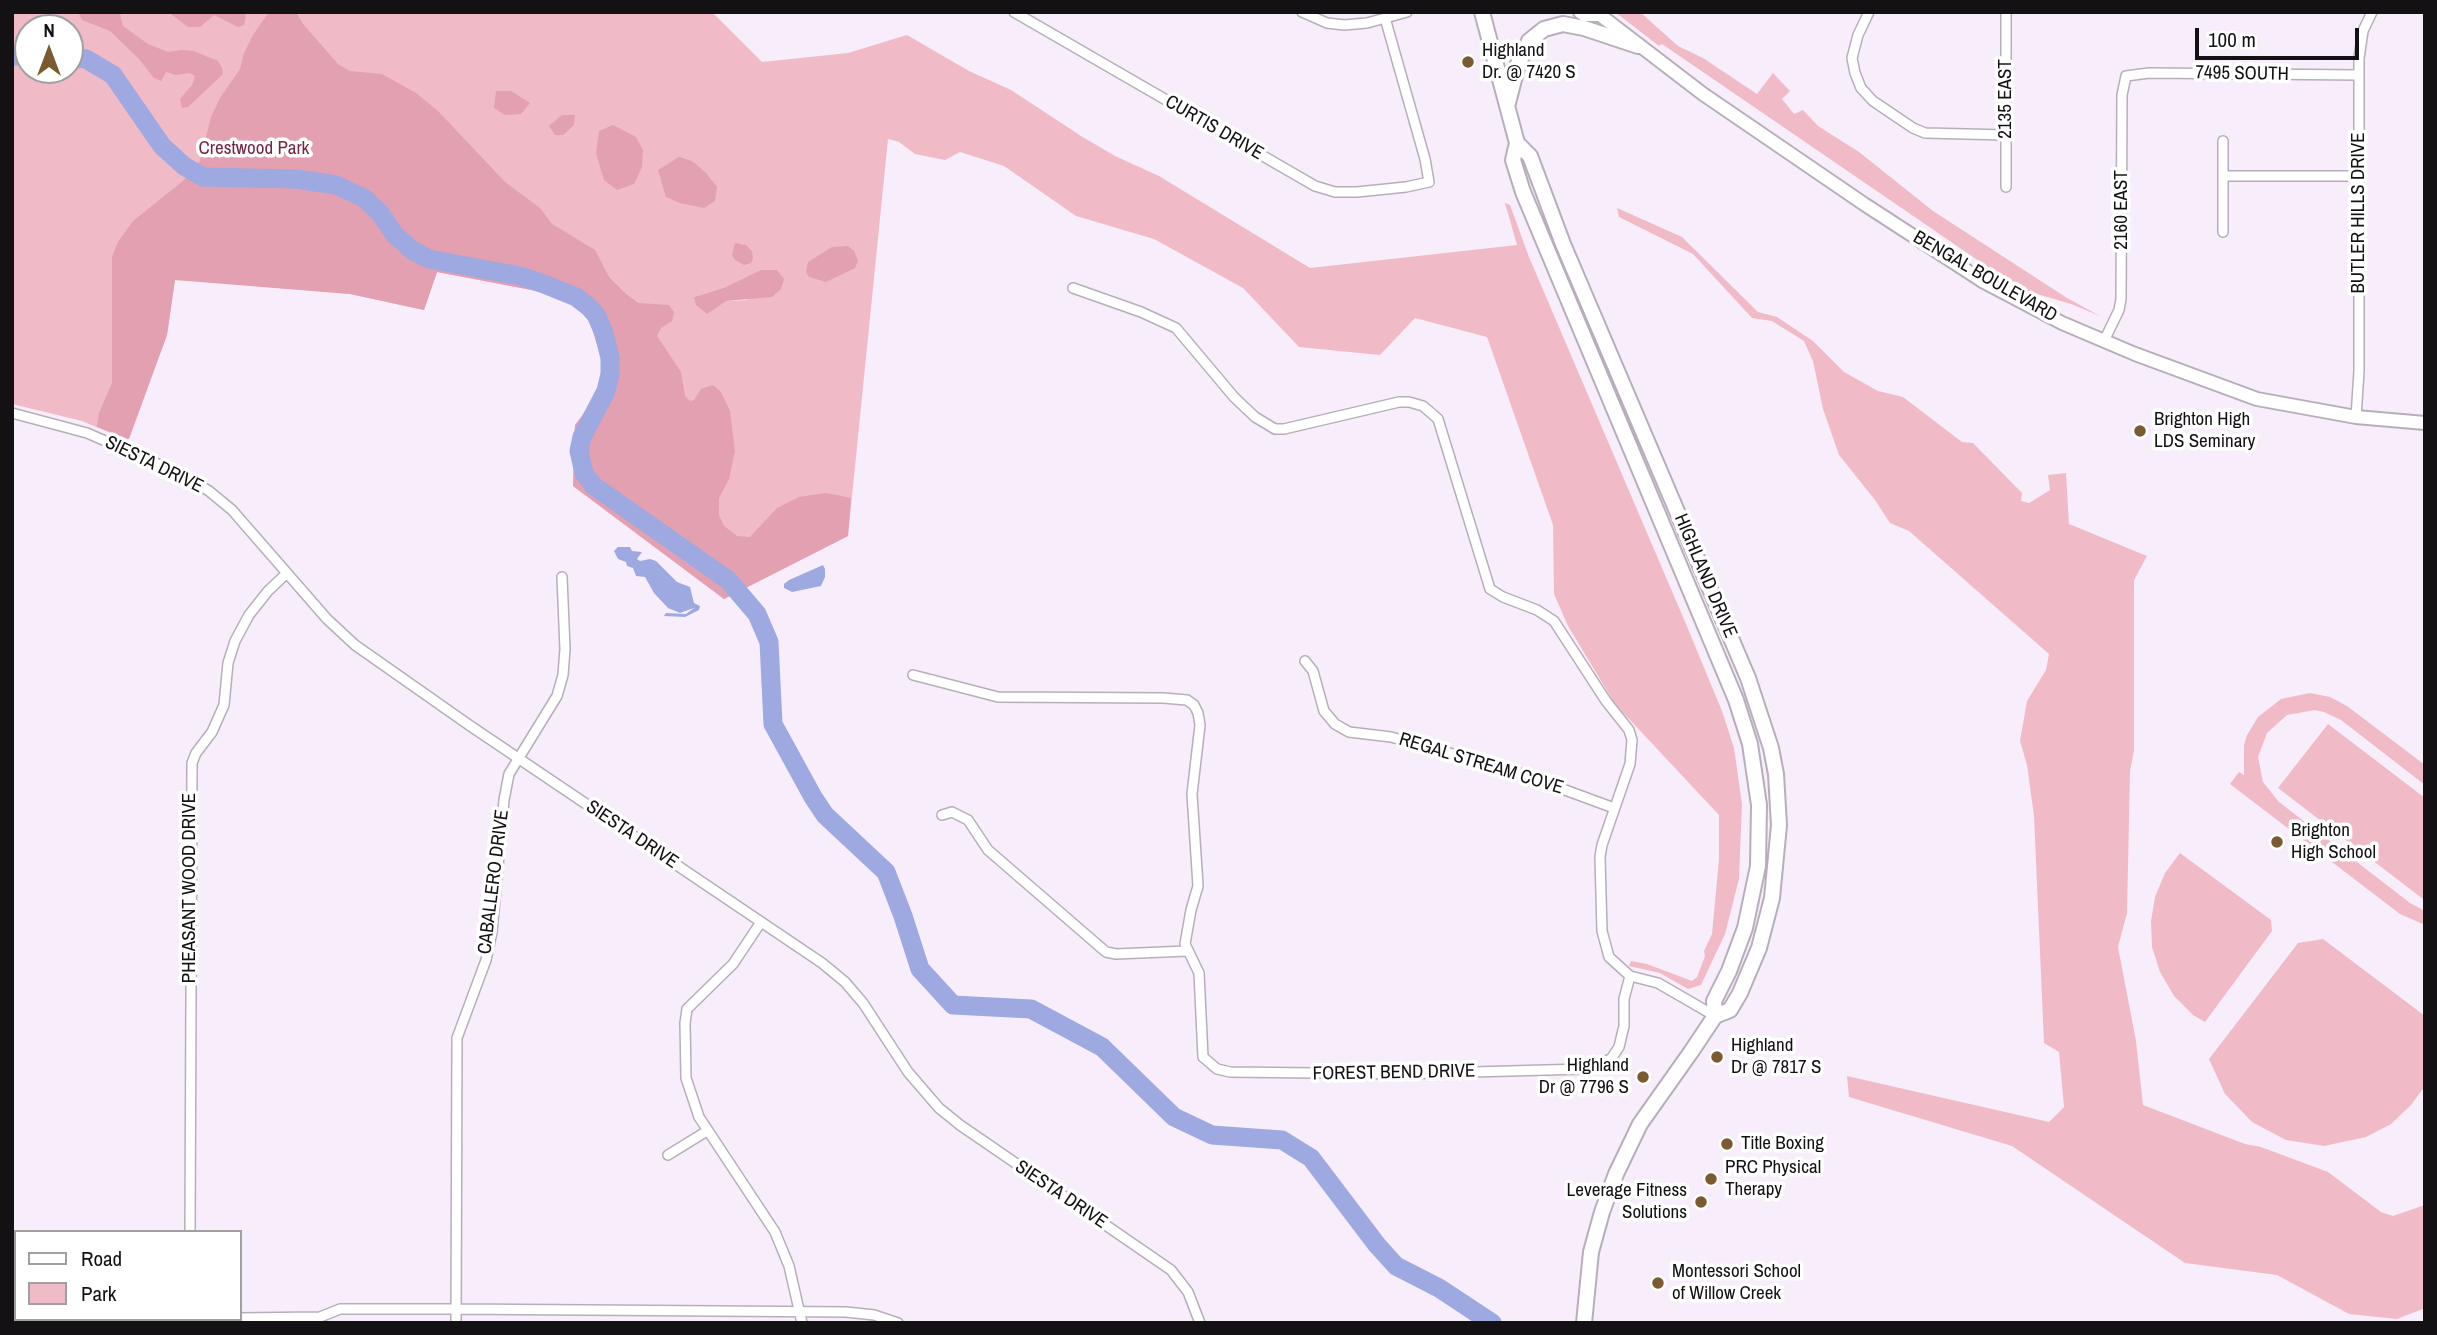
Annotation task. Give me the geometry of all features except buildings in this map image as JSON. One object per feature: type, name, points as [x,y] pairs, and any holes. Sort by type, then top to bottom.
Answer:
[{"type":"main road","name":"HIGHLAND DRIVE","points":[[1482,12],[1517,143],[1530,156],[1559,234],[1748,678],[1771,748],[1776,774],[1779,825],[1772,898],[1759,948],[1730,1010],[1714,1016],[1640,1124],[1625,1153],[1602,1212],[1594,1242],[1584,1323]]},
{"type":"main road","name":"BENGAL BOULEVARD","points":[[1580,12],[1584,15],[1596,13],[1703,94],[1984,282],[2062,323],[2135,354],[2257,399],[2356,417],[2425,422]]},
{"type":"main road","points":[[1508,104],[1518,64],[1529,41],[1544,29],[1563,24],[1584,27],[1638,46]]},
{"type":"street","name":"CURTIS DRIVE","points":[[1014,12],[1315,186],[1335,192],[1406,187],[1429,182],[1385,18]]},
{"type":"street","points":[[1302,12],[1327,23],[1344,25],[1367,23],[1407,12]]},
{"type":"street","points":[[1869,12],[1858,35],[1852,58],[1861,88],[1873,101],[1925,133],[2006,135]]},
{"type":"street","name":"2135 EAST","points":[[2006,12],[2006,187]]},
{"type":"street","name":"BUTLER HILLS DRIVE","points":[[2356,417],[2359,371],[2359,75],[2363,31],[2372,12]]},
{"type":"street","name":"7495 SOUTH","points":[[2126,76],[2149,73],[2359,75]]},
{"type":"street","name":"2160 EAST","points":[[2104,341],[2119,310],[2121,299],[2122,95],[2126,76]]},
{"type":"street","points":[[2223,141],[2223,232]]},
{"type":"street","points":[[2223,176],[2359,176]]},
{"type":"street","points":[[1073,288],[1176,328],[1234,397],[1255,418],[1275,429],[1399,402],[1416,403],[1432,412],[1443,430],[1490,589],[1537,610],[1554,621],[1606,701],[1629,730],[1633,752],[1600,857],[1602,931],[1609,957],[1630,976],[1658,983],[1714,1016]]},
{"type":"street","name":"SIESTA DRIVE","points":[[12,413],[87,433],[181,474],[209,491],[232,510],[327,620],[355,645],[845,982],[877,1023],[908,1072],[939,1108],[1171,1270],[1188,1292],[1200,1323]]},
{"type":"street","name":"PHEASANT WOOD DRIVE","points":[[190,1230],[192,763],[195,753],[212,732],[224,705],[228,663],[248,615],[287,573]]},
{"type":"street","name":"CABALLERO DRIVE","points":[[456,1323],[457,1038],[486,960],[492,932],[504,800],[509,774],[557,696],[563,675],[565,649],[562,577]]},
{"type":"street","name":"REGAL STREAM COVE","points":[[1305,661],[1313,671],[1324,711],[1335,723],[1349,732],[1391,737],[1508,769],[1614,808]]},
{"type":"street","name":"FOREST BEND DRIVE","points":[[913,675],[998,697],[1163,698],[1187,700],[1194,705],[1200,725],[1192,794],[1198,886],[1185,944],[1199,973],[1203,1057],[1217,1069],[1230,1072],[1400,1074],[1583,1069],[1611,1059],[1619,1047],[1624,1026],[1624,999],[1630,976]]},
{"type":"street","points":[[943,816],[952,812],[968,820],[988,850],[1106,952],[1116,954],[1187,951]]},
{"type":"street","points":[[761,922],[733,964],[691,1003],[685,1016],[686,1078],[693,1104],[707,1130],[775,1232],[789,1266],[802,1323]]},
{"type":"street","points":[[668,1155],[707,1130]]},
{"type":"street","points":[[242,1318],[320,1317],[340,1309],[456,1309],[846,1312],[873,1315],[898,1323]]},
{"type":"street","points":[[567,1311],[573,1323]]},
{"type":"green space","name":"Crestwood Park","points":[[12,12],[712,12],[762,62],[848,53],[907,35],[969,71],[1011,90],[1081,136],[1115,156],[1159,176],[1310,268],[1517,245],[1505,203],[1510,205],[1529,257],[1722,711],[1734,748],[1742,804],[1739,879],[1725,934],[1701,985],[1688,989],[1660,973],[1629,966],[1631,961],[1647,964],[1692,981],[1697,977],[1712,934],[1719,859],[1719,815],[1615,704],[1568,626],[1554,594],[1553,525],[1487,337],[1415,318],[1380,355],[1299,347],[1243,288],[1154,239],[1076,216],[1004,166],[960,152],[945,160],[915,154],[899,142],[888,139],[848,536],[724,599],[573,486],[575,425],[607,377],[586,309],[542,292],[437,272],[424,310],[350,294],[175,279],[167,335],[128,440],[82,421],[12,404]],"holes":[[[726,287],[748,300],[726,301],[694,297]]]},
{"type":"green space","points":[[78,12],[124,12],[120,15],[123,26],[148,44],[168,52],[194,51],[218,61],[223,74],[188,107],[182,108],[180,99],[192,85],[195,76],[190,73],[176,75],[166,72],[161,81],[154,78],[110,31],[84,21],[84,14]]},
{"type":"green space","points":[[168,12],[245,12],[246,16],[244,25],[238,27],[214,15],[200,27],[188,27]]},
{"type":"green space","points":[[269,12],[296,12],[338,64],[350,71],[382,74],[416,93],[438,111],[505,182],[540,208],[552,224],[595,250],[609,277],[625,293],[638,303],[669,305],[674,312],[672,321],[661,328],[657,336],[681,372],[685,396],[690,401],[694,400],[701,389],[713,385],[721,392],[730,411],[735,451],[729,479],[719,498],[719,515],[724,526],[737,536],[750,537],[777,508],[799,497],[826,493],[851,498],[848,536],[724,599],[573,486],[575,425],[607,377],[586,309],[542,292],[437,272],[424,310],[350,294],[175,280],[167,335],[129,439],[97,427],[99,413],[112,383],[112,257],[118,242],[133,221],[183,181],[200,161],[211,117],[220,98],[240,69],[253,35]]},
{"type":"green space","points":[[1615,12],[1640,12],[1678,46],[1703,58],[1757,94],[1773,73],[1790,91],[1782,99],[1794,114],[1803,110],[1818,126],[1859,152],[1933,211],[2067,298],[2100,316],[2027,291],[1995,272],[1662,44],[1659,46]]},
{"type":"green space","points":[[496,91],[511,91],[530,103],[521,114],[505,115],[494,108]]},
{"type":"green space","points":[[562,115],[575,115],[574,125],[563,135],[555,135],[549,126]]},
{"type":"green space","points":[[613,125],[636,137],[643,150],[642,167],[634,184],[617,190],[604,180],[596,153],[599,131]]},
{"type":"green space","points":[[679,157],[692,161],[706,173],[717,187],[715,201],[704,208],[666,197],[658,170]]},
{"type":"green space","points":[[1617,208],[1682,237],[1758,312],[1777,317],[1813,341],[1844,372],[1878,391],[1903,397],[1962,442],[1973,443],[2022,493],[2021,501],[2029,503],[2050,490],[2048,475],[2066,473],[2069,524],[2147,556],[2134,580],[2134,750],[2130,771],[2127,913],[2118,947],[2136,1041],[2143,1105],[2328,1172],[2381,1212],[2393,1216],[2425,1205],[2425,1308],[2397,1319],[2349,1314],[2277,1275],[2185,1263],[2012,1146],[1849,1097],[1847,1076],[2049,1122],[2064,1107],[2059,1052],[2044,1043],[2034,816],[2027,765],[2020,741],[2027,701],[2046,670],[2049,654],[1909,531],[1890,523],[1839,455],[1823,409],[1813,361],[1804,341],[1772,321],[1752,318],[1693,254],[1619,217]]},
{"type":"green space","points":[[735,243],[746,245],[752,251],[751,263],[744,265],[735,260],[732,255]]},
{"type":"green space","points":[[848,246],[854,251],[858,261],[855,268],[826,282],[809,277],[806,272],[808,262],[832,247]]},
{"type":"green space","points":[[761,270],[777,270],[784,279],[781,289],[772,297],[726,301],[707,314],[696,305],[694,297],[726,287]]},
{"type":"green space","points":[[2310,693],[2330,697],[2347,706],[2425,765],[2425,785],[2341,720],[2315,710],[2287,715],[2267,733],[2258,757],[2263,782],[2279,802],[2410,903],[2425,911],[2425,925],[2400,914],[2230,784],[2239,772],[2244,775],[2244,745],[2258,717],[2281,699]]},
{"type":"green space","points":[[2328,724],[2425,798],[2423,899],[2278,788]]},
{"type":"green space","points":[[2180,853],[2271,920],[2272,931],[2205,1022],[2193,1015],[2174,996],[2160,972],[2152,947],[2151,921],[2155,897],[2165,873]]},
{"type":"green space","points":[[2323,939],[2425,1016],[2425,1086],[2411,1105],[2391,1124],[2366,1137],[2324,1146],[2286,1140],[2252,1122],[2225,1094],[2209,1059],[2298,943]]},
{"type":"water","points":[[618,547],[630,547],[632,551],[642,552],[637,559],[656,561],[677,582],[690,587],[694,603],[700,606],[699,610],[685,617],[664,616],[666,613],[686,614],[694,608],[680,613],[668,608],[654,593],[645,577],[636,576],[633,568],[618,559],[614,551]]},
{"type":"water","points":[[823,565],[825,577],[821,586],[792,592],[784,588],[784,584],[789,580]]},
{"type":"waterway","points":[[84,59],[113,75],[162,146],[184,166],[203,177],[296,179],[336,185],[364,198],[380,213],[395,235],[412,250],[429,259],[520,276],[576,297],[589,307],[604,333],[610,358],[610,374],[606,391],[582,437],[579,451],[584,473],[594,486],[728,580],[757,614],[769,642],[773,724],[825,815],[886,872],[920,969],[953,1005],[1031,1009],[1102,1047],[1174,1117],[1212,1135],[1282,1140],[1311,1158],[1396,1266],[1439,1288],[1492,1323]]},
{"type":"place","name":"Highland Dr. @ 7420 S","points":[[1468,62]]},
{"type":"place","name":"Brighton High LDS Seminary","points":[[2140,431]]},
{"type":"place","name":"Brighton High School","points":[[2277,842]]},
{"type":"place","name":"Highland Dr @ 7817 S","points":[[1717,1057]]},
{"type":"place","name":"Highland Dr @ 7796 S","points":[[1643,1077]]},
{"type":"place","name":"Title Boxing","points":[[1727,1144]]},
{"type":"place","name":"PRC Physical Therapy","points":[[1711,1179]]},
{"type":"place","name":"Leverage Fitness Solutions","points":[[1701,1202]]},
{"type":"place","name":"Montessori School of Willow Creek","points":[[1658,1283]]}]
